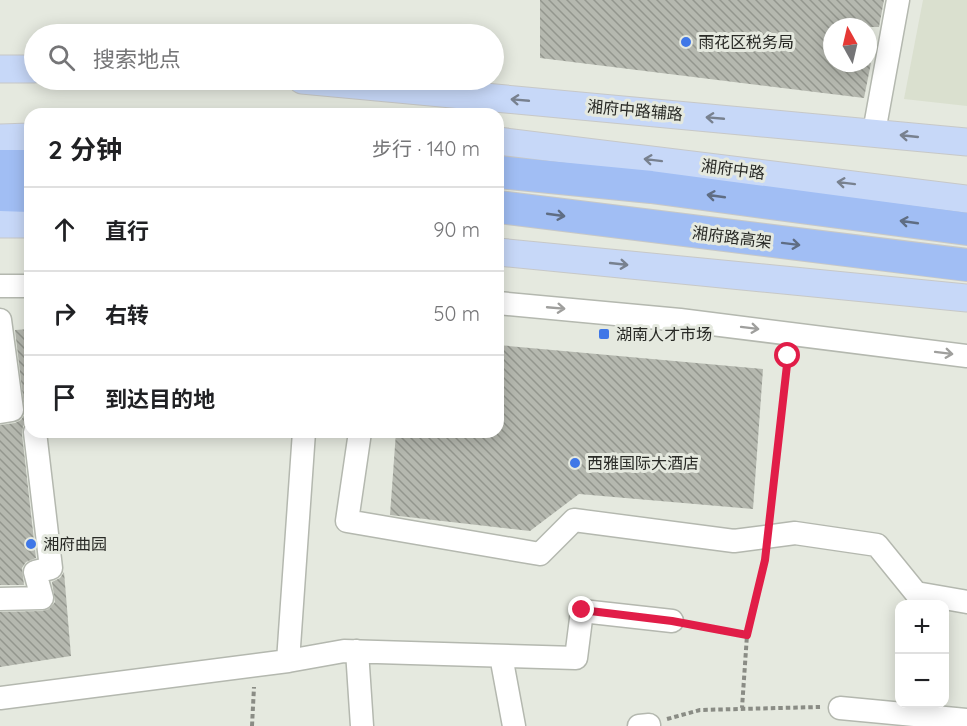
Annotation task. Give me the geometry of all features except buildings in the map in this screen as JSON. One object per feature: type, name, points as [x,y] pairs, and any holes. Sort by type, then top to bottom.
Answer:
[{"type":"highway","points":[[0,166],[24,166]]},
{"type":"highway","points":[[504,173],[651,187],[967,230]]},
{"type":"highway","points":[[0,195],[24,196]]},
{"type":"highway","name":"湘府路高架","points":[[504,208],[967,265]]},
{"type":"main road","points":[[0,69],[24,69]]},
{"type":"main road","name":"湘府中路辅路","points":[[412,90],[967,142]]},
{"type":"main road","points":[[0,138],[24,137]]},
{"type":"main road","name":"湘府中路","points":[[504,142],[967,199]]},
{"type":"main road","points":[[0,224],[24,224]]},
{"type":"main road","points":[[504,253],[967,298]]},
{"type":"street","points":[[874,132],[898,0]]},
{"type":"street","points":[[0,286],[24,286]]},
{"type":"street","points":[[504,304],[680,320],[967,356]]},
{"type":"street","points":[[0,320],[14,410]]},
{"type":"street","points":[[0,598],[42,598],[35,572],[51,568],[36,438]]},
{"type":"street","points":[[288,661],[304,438]]},
{"type":"street","points":[[359,438],[348,521],[540,554],[574,520],[734,541],[795,534],[877,545],[916,593],[967,602]]},
{"type":"street","points":[[0,698],[288,661],[344,651],[576,658],[582,610],[672,621]]},
{"type":"street","points":[[357,651],[362,726]]},
{"type":"street","points":[[501,656],[514,726]]},
{"type":"street","points":[[840,708],[967,720]]},
{"type":"path","points":[[742,708],[747,635],[765,560],[788,356]]},
{"type":"path","points":[[672,621],[747,635]]},
{"type":"path","points":[[252,726],[256,665]]},
{"type":"path","points":[[644,725],[700,710],[840,708]]},
{"type":"shaded area","points":[[923,0],[967,0],[967,106],[904,99]]},
{"type":"place","name":"雨花区税务局","points":[[686,42]]},
{"type":"place","name":"湖南人才市场","points":[[604,334]]},
{"type":"place","name":"西雅国际大酒店","points":[[575,463]]},
{"type":"place","name":"湘府曲园","points":[[31,544]]},
{"type":"route","points":[[582,610],[672,621],[747,635],[765,560],[788,356]]}]
